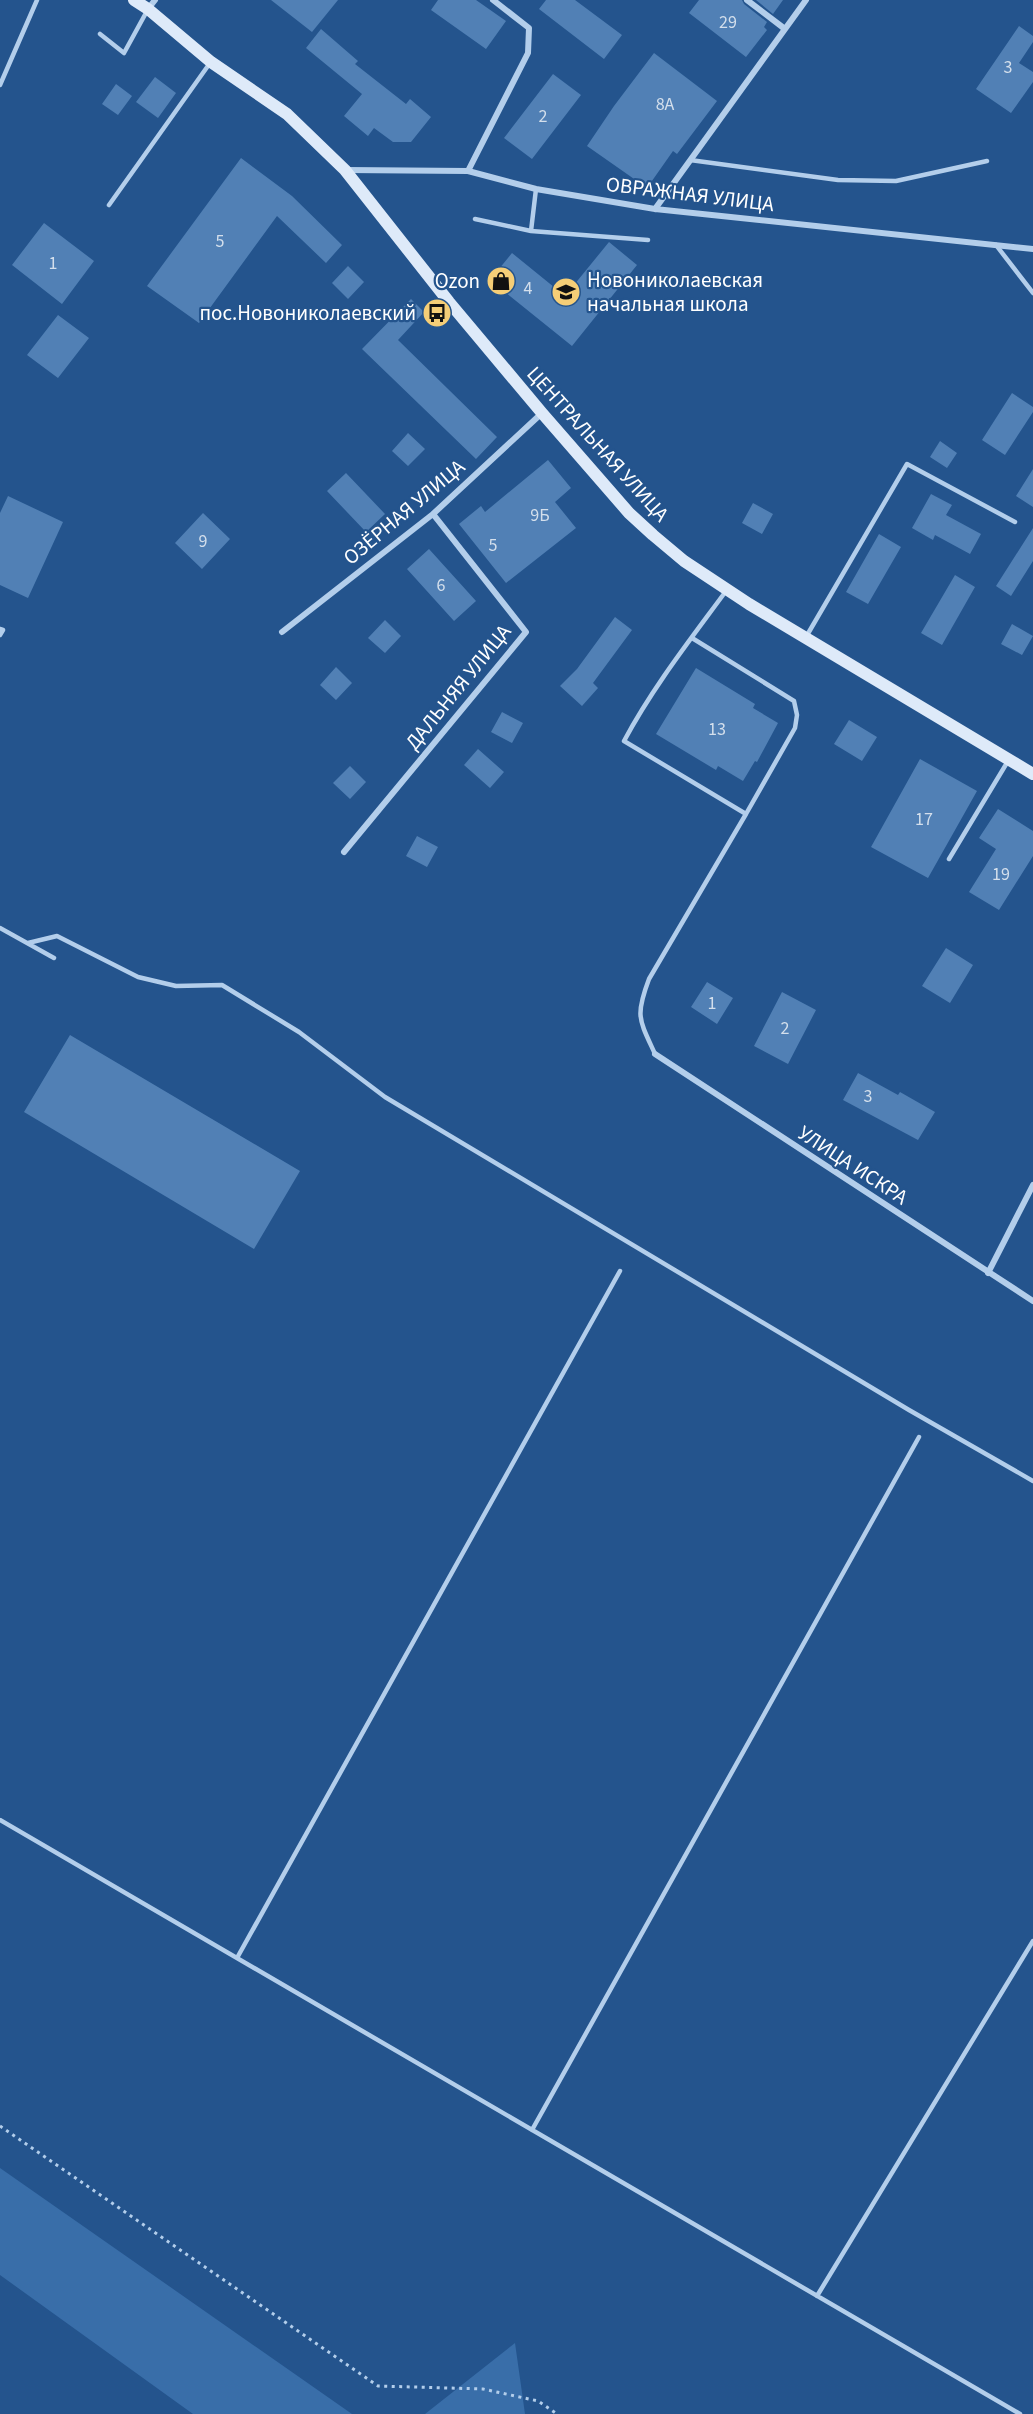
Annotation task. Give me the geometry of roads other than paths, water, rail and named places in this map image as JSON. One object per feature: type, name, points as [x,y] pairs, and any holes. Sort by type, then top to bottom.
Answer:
[{"type":"main road","name":"ЦЕНТРАЛЬНАЯ УЛИЦА","points":[[134,0],[151,4],[211,62],[286,114],[345,170],[449,302],[628,513],[684,561],[728,590],[1033,774]]},
{"type":"street","points":[[468,171],[528,53],[529,28],[493,0]]},
{"type":"street","points":[[747,0],[784,28]]},
{"type":"street","points":[[655,209],[806,0]]},
{"type":"street","name":"ОВРАЖНАЯ УЛИЦА","points":[[345,170],[468,171],[536,189],[655,209],[1033,249]]},
{"type":"street","name":"ОЗЁРНАЯ УЛИЦА","points":[[282,632],[433,514],[542,413]]},
{"type":"street","name":"ДАЛЬНЯЯ УЛИЦА","points":[[344,852],[526,632],[433,514]]},
{"type":"street","name":"УЛИЦА ИСКРА","points":[[655,1054],[1033,1301]]},
{"type":"street","points":[[988,1273],[1033,1185]]},
{"type":"lane","points":[[0,85],[37,0]]},
{"type":"lane","points":[[100,34],[124,53],[151,4]]},
{"type":"lane","points":[[109,205],[211,62]]},
{"type":"lane","points":[[690,160],[838,180],[896,181],[987,161]]},
{"type":"lane","points":[[531,231],[536,189]]},
{"type":"lane","points":[[475,219],[531,231],[648,240]]},
{"type":"lane","points":[[996,245],[1033,293]]},
{"type":"lane","points":[[806,637],[907,464],[1015,522]]},
{"type":"lane","points":[[728,590],[647,699],[624,741],[746,814]]},
{"type":"lane","points":[[0,629],[3,630],[0,635]]},
{"type":"lane","points":[[655,1054],[642,1025],[639,1006],[649,979],[795,728],[797,715],[794,701],[692,638]]},
{"type":"lane","points":[[949,859],[1009,759]]},
{"type":"lane","points":[[0,928],[54,958]]},
{"type":"lane","points":[[28,943],[57,936],[138,977],[176,986],[222,984],[299,1032],[385,1096],[909,1410],[1033,1481]]},
{"type":"lane","points":[[237,1958],[620,1271]]},
{"type":"lane","points":[[532,2130],[919,1437]]},
{"type":"lane","points":[[0,1821],[1020,2414]]},
{"type":"lane","points":[[817,2296],[1033,1941]]},
{"type":"place","name":"Ozon","points":[[501,281]]},
{"type":"place","name":"Новониколаевская начальная школа","points":[[566,292]]},
{"type":"place","name":"пос.Новониколаевский","points":[[437,313]]}]
